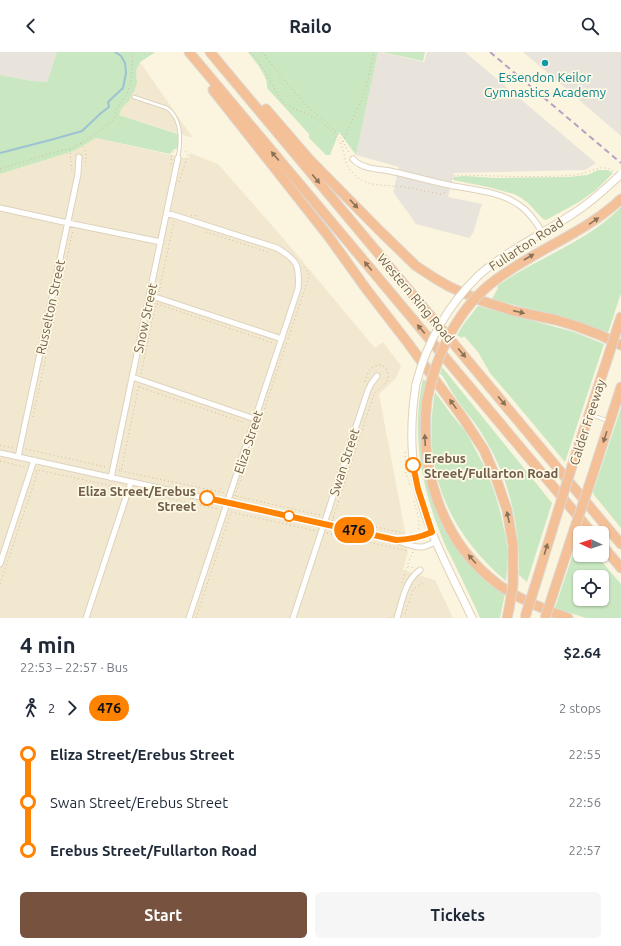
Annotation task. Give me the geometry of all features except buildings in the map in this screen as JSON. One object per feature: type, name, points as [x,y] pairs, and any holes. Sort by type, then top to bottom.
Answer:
[{"type":"highway","points":[[185,52],[219,98],[329,237],[463,418],[484,450],[502,492],[507,510],[513,545],[514,572],[508,614]]},
{"type":"highway","name":"Western Ring Road","points":[[189,52],[586,526]]},
{"type":"highway","name":"Western Ring Road","points":[[210,52],[621,544]]},
{"type":"highway","points":[[213,52],[270,113],[310,160],[416,266],[446,285],[482,301],[514,311],[576,326],[621,344]]},
{"type":"highway","points":[[568,618],[500,586],[480,569],[458,541],[442,512],[429,470],[425,438],[428,400],[432,377],[437,361],[452,331],[476,299],[497,279],[523,261],[590,223],[621,199]]},
{"type":"highway","name":"Calder Freeway","points":[[525,618],[572,466],[620,322]]},
{"type":"highway","name":"Calder Freeway","points":[[545,618],[621,387]]},
{"type":"highway","points":[[609,553],[621,568]]},
{"type":"main road","name":"Fullarton Road","points":[[472,618],[432,532],[418,489],[413,465],[413,407],[416,384],[423,358],[435,331],[446,313],[457,298],[480,275],[505,255],[580,209],[602,192],[618,175]]},
{"type":"street","name":"Russelton Street","points":[[18,457],[78,174],[79,157]]},
{"type":"street","name":"Snow Street","points":[[111,478],[178,158]]},
{"type":"street","points":[[353,159],[366,167],[498,195],[511,200],[524,208],[542,233]]},
{"type":"street","points":[[0,208],[161,242]]},
{"type":"street","points":[[167,213],[277,248],[299,265]]},
{"type":"street","name":"Eliza Street","points":[[189,618],[225,511],[233,496],[255,419],[298,289],[299,265]]},
{"type":"street","points":[[150,295],[282,339]]},
{"type":"street","name":"Swan Street","points":[[293,618],[368,390],[377,376]]},
{"type":"street","points":[[132,378],[255,419]]},
{"type":"street","points":[[0,453],[396,540],[405,544],[420,547],[436,542]]},
{"type":"street","points":[[0,564],[34,460]]},
{"type":"street","points":[[86,618],[131,482]]},
{"type":"street","points":[[396,540],[417,538],[432,532]]},
{"type":"street","points":[[397,618],[410,581],[420,570]]},
{"type":"lane","points":[[134,97],[167,108],[171,111],[177,121],[179,129],[180,149],[178,158]]},
{"type":"lane","points":[[589,414],[610,422]]},
{"type":"path","points":[[0,169],[51,152],[70,148],[102,130],[114,119],[117,108],[127,94],[131,81],[133,52]]},
{"type":"path","points":[[250,52],[258,60],[284,103],[293,109],[314,117],[326,125],[341,146],[349,169],[360,179],[369,184],[397,186],[444,194],[447,192],[452,177],[457,175],[571,175],[603,168],[610,169],[618,175]]},
{"type":"path","points":[[262,52],[308,107],[330,125],[338,134],[353,159]]},
{"type":"path","points":[[342,142],[366,89],[374,52]]},
{"type":"path","points":[[81,143],[87,155],[84,169]]},
{"type":"path","points":[[70,148],[72,174]]},
{"type":"path","points":[[170,164],[172,153],[174,151],[180,149],[187,153],[188,155],[178,186]]},
{"type":"path","points":[[189,215],[192,214],[200,217]]},
{"type":"path","points":[[121,471],[175,216]]},
{"type":"path","points":[[32,420],[74,228]]},
{"type":"path","points":[[200,230],[271,252]]},
{"type":"path","points":[[196,618],[234,504],[233,496],[309,276],[309,274],[299,265]]},
{"type":"path","points":[[139,387],[248,423]]},
{"type":"path","points":[[0,445],[20,448],[410,535]]},
{"type":"path","points":[[0,461],[26,467],[31,470],[38,470],[225,511]]},
{"type":"path","points":[[0,584],[38,471]]},
{"type":"path","points":[[231,512],[412,552]]},
{"type":"path","points":[[403,618],[412,590],[424,583]]},
{"type":"shaded area","points":[[0,52],[57,52],[47,82],[32,81],[0,75]]},
{"type":"shaded area","points":[[378,52],[424,62],[427,52],[465,52],[596,163],[585,170],[454,173],[448,197],[482,204],[473,233],[469,238],[416,224],[393,192],[399,167],[356,155]]},
{"type":"shaded area","points":[[523,52],[621,52],[621,136],[549,74]]},
{"type":"shaded area","points":[[140,62],[193,138],[119,115],[122,108],[130,100],[137,83],[136,71]]},
{"type":"shaded area","points":[[96,138],[188,159],[190,153],[218,164],[283,238],[375,348],[383,342],[401,366],[396,378],[379,394],[408,552],[403,570],[435,580],[453,618],[0,618],[0,174],[74,151]]},
{"type":"green space","points":[[57,52],[154,52],[140,62],[136,71],[137,83],[134,92],[130,100],[122,108],[119,115],[178,134],[178,148],[173,150],[170,154],[96,138],[74,151],[0,174],[0,75],[32,81],[47,82]]},
{"type":"green space","points":[[248,52],[378,52],[356,155],[339,132],[330,155],[326,155],[309,138],[309,134],[267,88],[266,79]]},
{"type":"green space","points":[[382,52],[425,52],[423,61]]},
{"type":"green space","points":[[598,170],[608,170],[613,173],[596,190],[579,202],[546,220],[543,219],[528,203],[514,194],[453,180],[454,177],[464,176],[496,178],[569,177],[587,175]]},
{"type":"green space","points":[[621,207],[621,293],[608,333],[577,321],[492,299],[498,288],[497,287],[500,284],[594,230]]},
{"type":"green space","points":[[478,306],[574,332],[604,344],[565,462],[490,373],[478,352],[464,336],[462,338],[457,335]]},
{"type":"green space","points":[[442,367],[552,503],[527,582],[519,575],[518,539],[512,504],[501,471],[494,455],[476,424],[440,374]]},
{"type":"green space","points":[[423,379],[426,381],[421,423],[421,447],[428,484],[448,531],[505,593],[500,618],[480,618],[447,549],[431,508],[421,466],[419,444],[419,400]]},
{"type":"green space","points":[[435,392],[466,432],[488,475],[500,511],[506,538],[508,553],[506,581],[468,542],[454,520],[444,497],[436,473],[432,447],[432,420]]},
{"type":"green space","points":[[621,408],[621,528],[593,492]]},
{"type":"green space","points":[[573,554],[573,562],[602,562],[609,570],[573,570],[573,606],[609,606],[609,570],[621,584],[621,618],[586,618],[555,608]]},
{"type":"waterway","points":[[0,153],[82,131],[109,107],[108,102],[123,88],[126,73],[125,63],[121,56],[115,52]]},
{"type":"railway","points":[[490,52],[621,163]]},
{"type":"bus line","name":"476","points":[[207,498],[396,540],[413,539],[432,532],[418,489],[413,465]]},
{"type":"place","name":"Essendon Keilor Gymnastics Academy","points":[[545,63]]},
{"type":"place","name":"Erebus Street/Fullarton Road","points":[[413,465]]},
{"type":"place","name":"Eliza Street/Erebus Street","points":[[207,498]]}]
